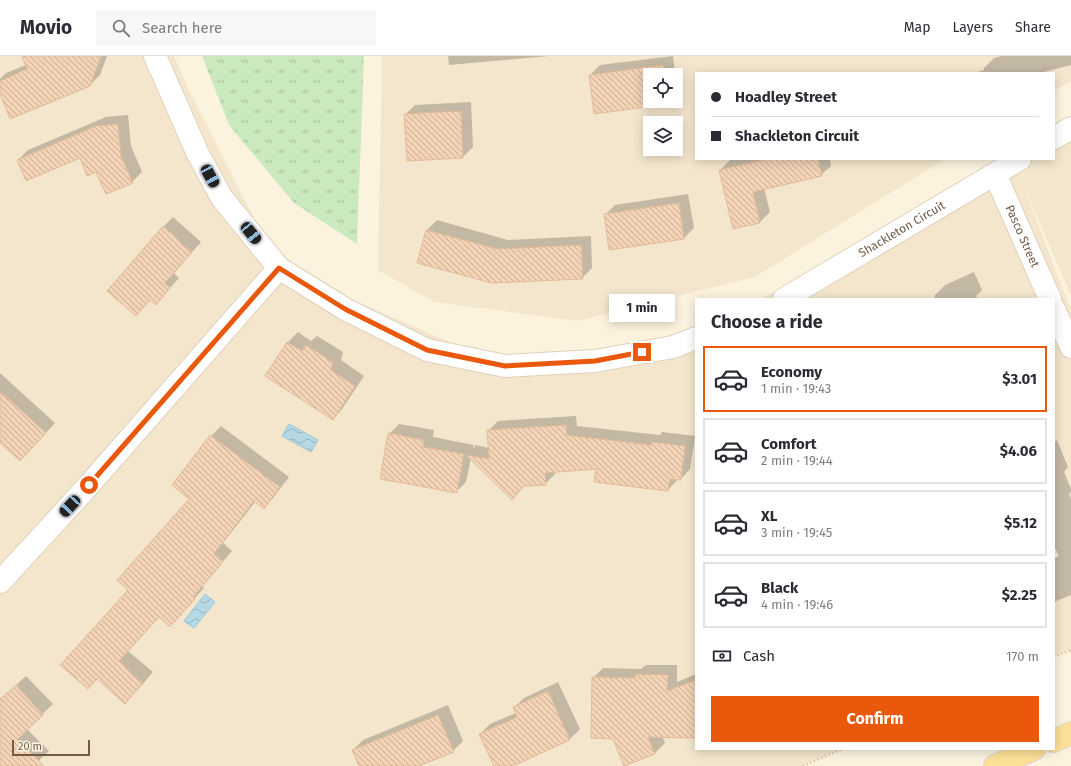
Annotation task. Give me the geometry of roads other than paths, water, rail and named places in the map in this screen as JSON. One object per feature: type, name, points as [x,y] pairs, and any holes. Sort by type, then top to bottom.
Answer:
[{"type":"main road","points":[[1055,740],[1071,733]]},
{"type":"main road","points":[[995,766],[1032,750]]},
{"type":"street","points":[[155,56],[198,154],[222,198],[279,268],[345,309],[427,350],[505,366],[595,361],[673,347],[695,338]]},
{"type":"street","points":[[1055,137],[1071,128]]},
{"type":"street","name":"Shackleton Circuit","points":[[786,298],[1018,160]]},
{"type":"street","name":"Pasco Street","points":[[995,174],[1050,298]]},
{"type":"street","points":[[4,570],[89,485],[279,268]]},
{"type":"street","points":[[1055,311],[1071,347]]},
{"type":"water","points":[[289,424],[318,440],[311,452],[282,436]]},
{"type":"water","points":[[205,594],[215,602],[194,628],[184,621]]}]
